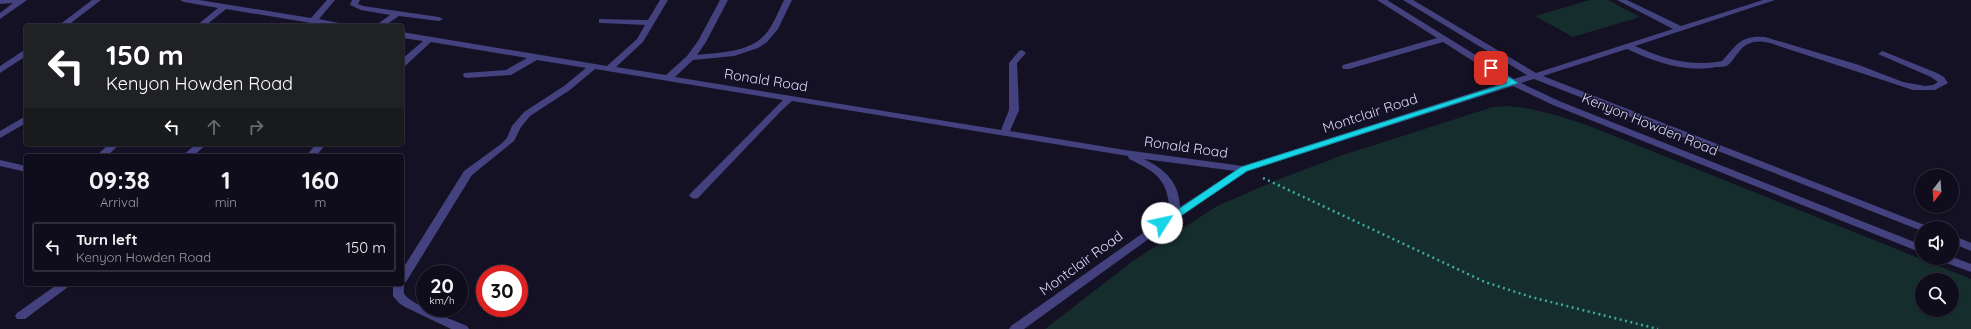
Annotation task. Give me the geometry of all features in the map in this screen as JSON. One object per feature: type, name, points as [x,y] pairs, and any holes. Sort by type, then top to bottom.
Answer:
[{"type":"street","points":[[2,3],[23,0]]},
{"type":"street","points":[[0,17],[23,0]]},
{"type":"street","points":[[65,24],[98,0]]},
{"type":"street","points":[[184,0],[332,24]]},
{"type":"street","points":[[313,21],[331,0]]},
{"type":"street","points":[[356,0],[354,5],[356,7],[439,19]]},
{"type":"street","points":[[609,69],[640,40],[652,23],[664,0]]},
{"type":"street","points":[[669,78],[690,58],[702,42],[724,0]]},
{"type":"street","points":[[690,58],[740,51],[758,45],[771,33],[788,0]]},
{"type":"street","name":"Kenyon Howden Road","points":[[1381,0],[1514,83],[1556,103],[1915,246]]},
{"type":"street","name":"Kenyon Howden Road","points":[[1407,0],[1535,76],[1915,225]]},
{"type":"street","points":[[1621,0],[1680,29]]},
{"type":"street","name":"Montclair Road","points":[[1015,329],[1175,214],[1244,169],[1771,0]]},
{"type":"street","points":[[203,24],[224,7]]},
{"type":"street","points":[[382,24],[398,13]]},
{"type":"street","points":[[602,21],[652,23]]},
{"type":"street","name":"Ronald Road","points":[[404,35],[1125,153],[1244,169]]},
{"type":"street","points":[[1346,67],[1444,39]]},
{"type":"street","points":[[404,62],[429,40]]},
{"type":"street","points":[[1628,46],[1662,61],[1676,64],[1708,66],[1725,62],[1737,47],[1744,42],[1760,40],[1782,44],[1856,68],[1897,84],[1934,87],[1943,83],[1934,75],[1882,54]]},
{"type":"street","points":[[0,70],[24,53]]},
{"type":"street","points":[[1005,133],[1014,110],[1013,63],[1022,53]]},
{"type":"street","points":[[467,74],[508,73],[535,57]]},
{"type":"street","points":[[404,276],[468,173],[511,139],[517,126],[527,114],[567,88],[593,66]]},
{"type":"street","points":[[694,196],[791,98]]},
{"type":"street","points":[[0,134],[24,120]]},
{"type":"street","points":[[103,154],[113,146]]},
{"type":"street","points":[[190,154],[200,146]]},
{"type":"street","points":[[313,154],[319,146]]},
{"type":"street","name":"Ronald Road","points":[[1125,153],[1159,170],[1171,186],[1175,199],[1175,214]]},
{"type":"street","points":[[0,163],[24,169]]},
{"type":"street","points":[[1959,242],[1971,247]]},
{"type":"street","points":[[1959,263],[1971,268]]},
{"type":"street","points":[[21,316],[63,286]]},
{"type":"street","points":[[399,286],[398,291],[400,297],[410,304],[463,329]]},
{"type":"path","points":[[1244,169],[1485,282],[1531,297],[1658,329]]},
{"type":"green space","points":[[1590,0],[1608,0],[1640,17],[1573,37],[1535,16]]},
{"type":"green space","points":[[1493,107],[1517,107],[1560,116],[1592,127],[1915,257],[1915,265],[1936,265],[1956,273],[1915,273],[1915,317],[1959,317],[1959,274],[1971,279],[1971,329],[1045,329],[1133,261],[1217,206],[1277,180],[1343,155]]},
{"type":"route","points":[[1162,223],[1244,169],[1514,83],[1491,68]]}]
